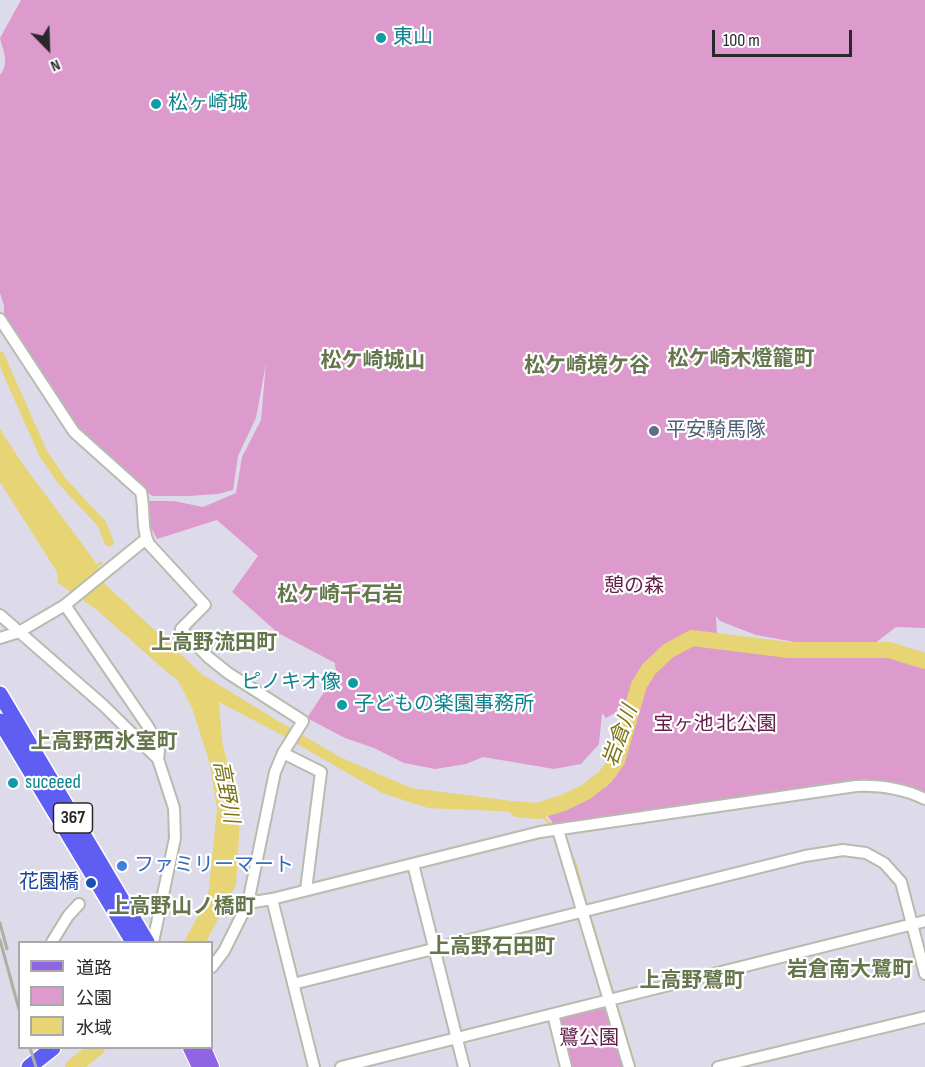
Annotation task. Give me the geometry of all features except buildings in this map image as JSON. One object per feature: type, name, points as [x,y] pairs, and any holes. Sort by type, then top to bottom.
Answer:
[{"type":"highway","name":"367","points":[[0,694],[146,941]]},
{"type":"highway","name":"367","points":[[0,721],[133,941]]},
{"type":"highway","points":[[29,1067],[51,1049]]},
{"type":"main road","points":[[191,1049],[199,1067]]},
{"type":"main road","points":[[205,1049],[212,1067]]},
{"type":"street","points":[[0,319],[74,432],[141,492],[146,539],[205,605],[181,629],[208,657],[228,673],[303,721],[283,753],[275,772],[248,903],[225,951],[213,966]]},
{"type":"street","points":[[0,638],[19,632],[67,603],[146,539]]},
{"type":"street","points":[[67,603],[149,728],[159,751],[158,759],[174,808],[175,838],[153,941]]},
{"type":"street","points":[[0,615],[103,705],[158,759]]},
{"type":"street","points":[[283,753],[321,772],[306,891]]},
{"type":"street","points":[[248,903],[306,891],[540,832],[856,786],[896,788],[925,800]]},
{"type":"street","points":[[558,830],[629,1067]]},
{"type":"street","points":[[293,984],[805,855],[843,850],[866,853],[884,863],[901,882],[925,974]]},
{"type":"street","points":[[413,864],[464,1067]]},
{"type":"street","points":[[272,899],[314,1067]]},
{"type":"street","points":[[53,941],[68,916],[79,904]]},
{"type":"street","points":[[341,1067],[925,921]]},
{"type":"street","points":[[554,1014],[566,1067]]},
{"type":"street","points":[[718,1067],[925,1017]]},
{"type":"green space","name":"憩の森","points":[[21,0],[925,0],[925,628],[896,627],[874,644],[828,648],[756,635],[720,621],[716,616],[717,636],[687,635],[679,637],[664,647],[650,659],[640,673],[624,708],[606,718],[602,713],[599,744],[581,764],[554,769],[483,757],[466,764],[435,769],[404,763],[374,748],[345,738],[307,718],[336,674],[335,663],[278,633],[232,592],[258,556],[217,520],[157,539],[151,527],[149,501],[174,501],[203,507],[236,493],[242,457],[261,420],[266,363],[256,418],[238,456],[233,490],[218,494],[152,496],[75,429],[4,317],[4,306],[0,293],[0,75],[5,61],[0,38]]},
{"type":"green space","name":"宝ヶ池 北公園","points":[[691,640],[814,656],[854,651],[902,658],[925,668],[925,799],[875,785],[558,830],[544,811],[564,809],[606,787],[616,776],[625,754],[629,725],[643,681],[658,665]]},
{"type":"green space","name":"鷺公園","points":[[602,1005],[608,1009],[623,1067],[569,1067],[557,1019],[561,1015]]},
{"type":"water","points":[[0,429],[22,463],[94,560],[105,584],[203,675],[340,757],[411,788],[528,803],[542,813],[428,808],[382,793],[219,702],[222,740],[240,820],[236,885],[207,941],[185,941],[208,897],[217,809],[210,764],[192,708],[177,679],[97,610],[58,583],[57,572],[0,482]]},
{"type":"waterway","points":[[0,356],[43,453],[61,480],[102,524],[109,542]]},
{"type":"waterway","points":[[95,567],[101,563]]},
{"type":"waterway","name":"岩倉川","points":[[517,809],[537,811],[563,803],[586,792],[605,777],[617,761],[639,685],[649,669],[668,651],[692,638],[789,650],[889,650],[925,661]]},
{"type":"waterway","points":[[537,811],[554,828]]},
{"type":"waterway","points":[[571,856],[587,907]]},
{"type":"waterway","points":[[589,913],[635,1067]]},
{"type":"waterway","name":"高野川","points":[[73,1067],[96,1049]]},
{"type":"railway","points":[[0,923],[7,949]]},
{"type":"railway","points":[[0,940],[18,1006]]},
{"type":"railway","points":[[30,1049],[36,1067]]},
{"type":"place","name":"東山","points":[[381,38]]},
{"type":"place","name":"松ヶ崎城","points":[[156,104]]},
{"type":"place","name":"平安騎馬隊","points":[[654,431]]},
{"type":"place","name":"ピノキオ像","points":[[353,683]]},
{"type":"place","name":"子どもの楽園事務所","points":[[342,705]]},
{"type":"place","name":"suceeed","points":[[13,783]]},
{"type":"place","name":"ファミリーマート","points":[[122,866]]},
{"type":"place","name":"花園橋","points":[[91,883]]},
{"type":"district","name":"松ケ崎木燈籠町","points":[[741,360]]},
{"type":"district","name":"松ケ崎城山","points":[[373,362]]},
{"type":"district","name":"松ケ崎境ケ谷","points":[[587,367]]},
{"type":"district","name":"松ケ崎千石岩","points":[[340,596]]},
{"type":"district","name":"上高野流田町","points":[[214,644]]},
{"type":"district","name":"上高野西氷室町","points":[[104,743]]},
{"type":"district","name":"上高野山ノ橋町","points":[[182,908]]},
{"type":"district","name":"上高野石田町","points":[[492,948]]},
{"type":"district","name":"岩倉南大鷺町","points":[[850,971]]},
{"type":"district","name":"上高野鷺町","points":[[692,982]]}]
